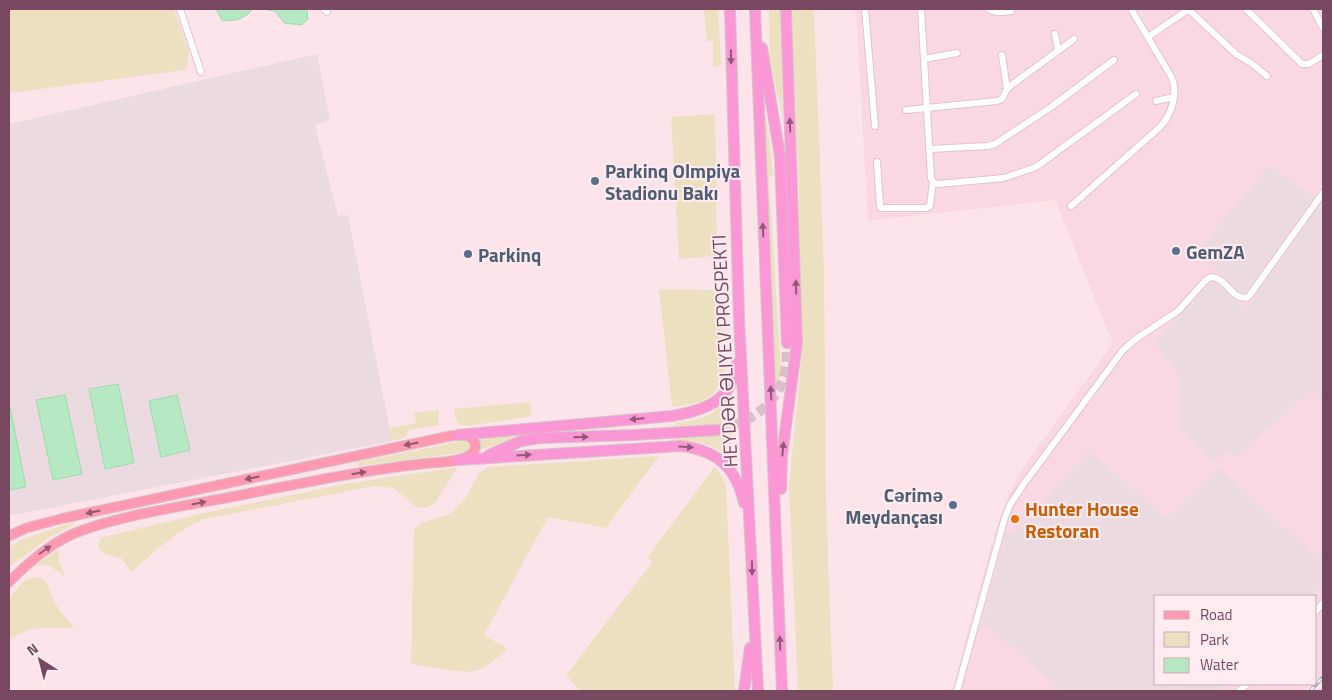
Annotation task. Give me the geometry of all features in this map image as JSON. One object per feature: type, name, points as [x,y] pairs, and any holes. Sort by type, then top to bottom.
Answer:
[{"type":"highway","name":"HEYDƏR ƏLIYEV PROSPEKTI","points":[[730,9],[739,319],[751,546],[753,627],[758,691]]},
{"type":"highway","points":[[756,9],[780,156],[788,343]]},
{"type":"highway","points":[[756,9],[782,691]]},
{"type":"highway","points":[[778,550],[782,455],[797,344],[786,9]]},
{"type":"highway","points":[[458,435],[672,416],[704,408],[720,398],[733,380],[737,362],[739,319]]},
{"type":"highway","points":[[483,458],[521,441],[540,438],[643,435],[717,430]]},
{"type":"highway","points":[[458,460],[680,446],[709,452],[725,464],[739,485],[745,505],[751,546]]},
{"type":"highway","points":[[744,691],[753,627]]},
{"type":"highway","points":[[753,627],[753,691]]},
{"type":"main road","points":[[9,536],[26,528],[64,518],[458,435],[472,438],[476,447],[471,454],[458,460],[348,474],[164,510],[82,530],[50,546],[29,562],[9,582]]},
{"type":"street","points":[[180,9],[201,72]]},
{"type":"street","points":[[865,9],[875,126]]},
{"type":"street","points":[[877,162],[880,206],[884,209],[928,207],[931,203],[933,182],[931,178],[921,9]]},
{"type":"street","points":[[989,9],[993,12],[1011,11]]},
{"type":"street","points":[[1071,206],[1160,127],[1168,117],[1175,86],[1131,9]]},
{"type":"street","points":[[1148,37],[1188,9],[1236,54],[1251,62],[1268,76]]},
{"type":"street","points":[[1246,9],[1302,64],[1308,64],[1323,55]]},
{"type":"street","points":[[1313,9],[1323,28]]},
{"type":"street","points":[[1055,34],[1058,50]]},
{"type":"street","points":[[1007,88],[1074,39]]},
{"type":"street","points":[[924,59],[957,53]]},
{"type":"street","points":[[906,110],[997,101],[1005,96],[1007,88],[1002,55]]},
{"type":"street","points":[[930,149],[995,144],[1051,107],[1114,60]]},
{"type":"street","points":[[933,182],[938,184],[992,180],[1012,176],[1036,167],[1136,94]]},
{"type":"street","points":[[1156,101],[1174,97]]},
{"type":"street","points":[[957,691],[1005,518],[1010,505],[1023,485],[1128,346],[1178,311],[1211,276],[1220,279],[1238,297],[1246,298],[1249,296],[1323,194]]},
{"type":"shaded area","points":[[856,9],[1323,9],[1323,672],[1317,679],[1317,595],[1154,595],[1154,685],[1311,685],[1305,691],[952,691],[989,553],[1004,506],[1021,470],[1113,343],[1055,200],[868,221]]},
{"type":"shaded area","points":[[317,54],[330,120],[315,125],[338,216],[348,215],[392,441],[9,516],[9,124]]},
{"type":"shaded area","points":[[1269,165],[1315,198],[1245,294],[1242,294],[1208,262],[1209,258],[1200,248]]},
{"type":"shaded area","points":[[1323,200],[1323,400],[1312,390],[1235,458],[1227,451],[1214,463],[1178,427],[1179,376],[1153,341],[1215,279],[1246,308]]},
{"type":"shaded area","points":[[1089,450],[1166,518],[1218,467],[1314,555],[1318,551],[1323,555],[1323,584],[1312,595],[1154,595],[1154,685],[1226,685],[1220,691],[1061,691],[982,624],[1007,532],[1013,533]]},
{"type":"green space","points":[[9,9],[174,9],[189,51],[186,70],[9,93]]},
{"type":"green space","points":[[700,9],[718,9],[721,65],[713,67],[713,41],[707,41],[704,11]]},
{"type":"green space","points":[[769,9],[780,9],[783,120],[770,60]]},
{"type":"green space","points":[[792,9],[814,9],[824,270],[826,501],[833,691],[798,691],[789,486],[803,343]]},
{"type":"green space","points":[[760,92],[768,129],[773,175],[769,176],[781,375],[775,389]]},
{"type":"green space","points":[[715,114],[717,250],[714,256],[679,259],[671,117]]},
{"type":"green space","points":[[659,289],[716,290],[725,366],[719,386],[714,393],[700,402],[672,406]]},
{"type":"green space","points":[[730,395],[733,463],[713,447],[693,442],[675,442],[675,437],[698,437],[723,433],[719,424],[675,429],[674,423],[699,419],[712,413]]},
{"type":"green space","points":[[530,402],[531,416],[468,426],[460,425],[456,420],[454,409]]},
{"type":"green space","points":[[439,410],[438,425],[409,430],[405,437],[392,441],[389,428],[416,423],[414,413]]},
{"type":"green space","points":[[531,431],[531,435],[481,449],[479,437]]},
{"type":"green space","points":[[467,440],[470,441],[472,447],[467,452],[358,466],[357,462]]},
{"type":"green space","points":[[659,456],[606,528],[548,517],[484,635],[508,649],[488,665],[469,672],[411,664],[414,530],[421,523],[450,514],[467,496],[478,474],[488,467]]},
{"type":"green space","points":[[458,467],[435,503],[426,508],[416,507],[394,488],[375,486],[205,519],[184,529],[131,572],[121,558],[104,554],[98,547],[100,538],[204,513],[344,484]]},
{"type":"green space","points":[[714,467],[722,476],[726,487],[735,691],[580,691],[566,675],[652,563],[648,557]]},
{"type":"green space","points":[[73,522],[74,525],[50,537],[9,567],[9,547],[20,540]]},
{"type":"green space","points":[[59,549],[59,562],[66,577],[50,566],[36,565]]},
{"type":"green space","points":[[32,577],[38,577],[46,582],[56,605],[74,628],[32,629],[17,635],[9,641],[9,599],[23,582]]},
{"type":"water","points":[[216,9],[253,9],[239,19],[231,21],[222,20]]},
{"type":"water","points":[[262,9],[307,9],[308,19],[302,25],[284,23],[275,11]]},
{"type":"water","points":[[118,384],[134,463],[105,469],[89,389]]},
{"type":"water","points":[[65,395],[82,474],[53,480],[36,400]]},
{"type":"water","points":[[177,395],[190,450],[161,457],[149,401]]},
{"type":"water","points":[[9,408],[26,487],[9,490]]},
{"type":"tunnel","points":[[717,430],[748,419],[758,413],[773,398],[779,389],[784,374],[787,343]]},
{"type":"railway","points":[[1317,683],[1323,677]]},
{"type":"railway","points":[[1310,691],[1316,685]]},
{"type":"place","name":"Parkinq Olmpiya Stadionu Bakı","points":[[595,181]]},
{"type":"place","name":"GemZA","points":[[1176,251]]},
{"type":"place","name":"Parkinq","points":[[468,254]]},
{"type":"place","name":"Cərimə Meydançası","points":[[953,505]]},
{"type":"place","name":"Hunter House Restoran","points":[[1015,519]]}]
